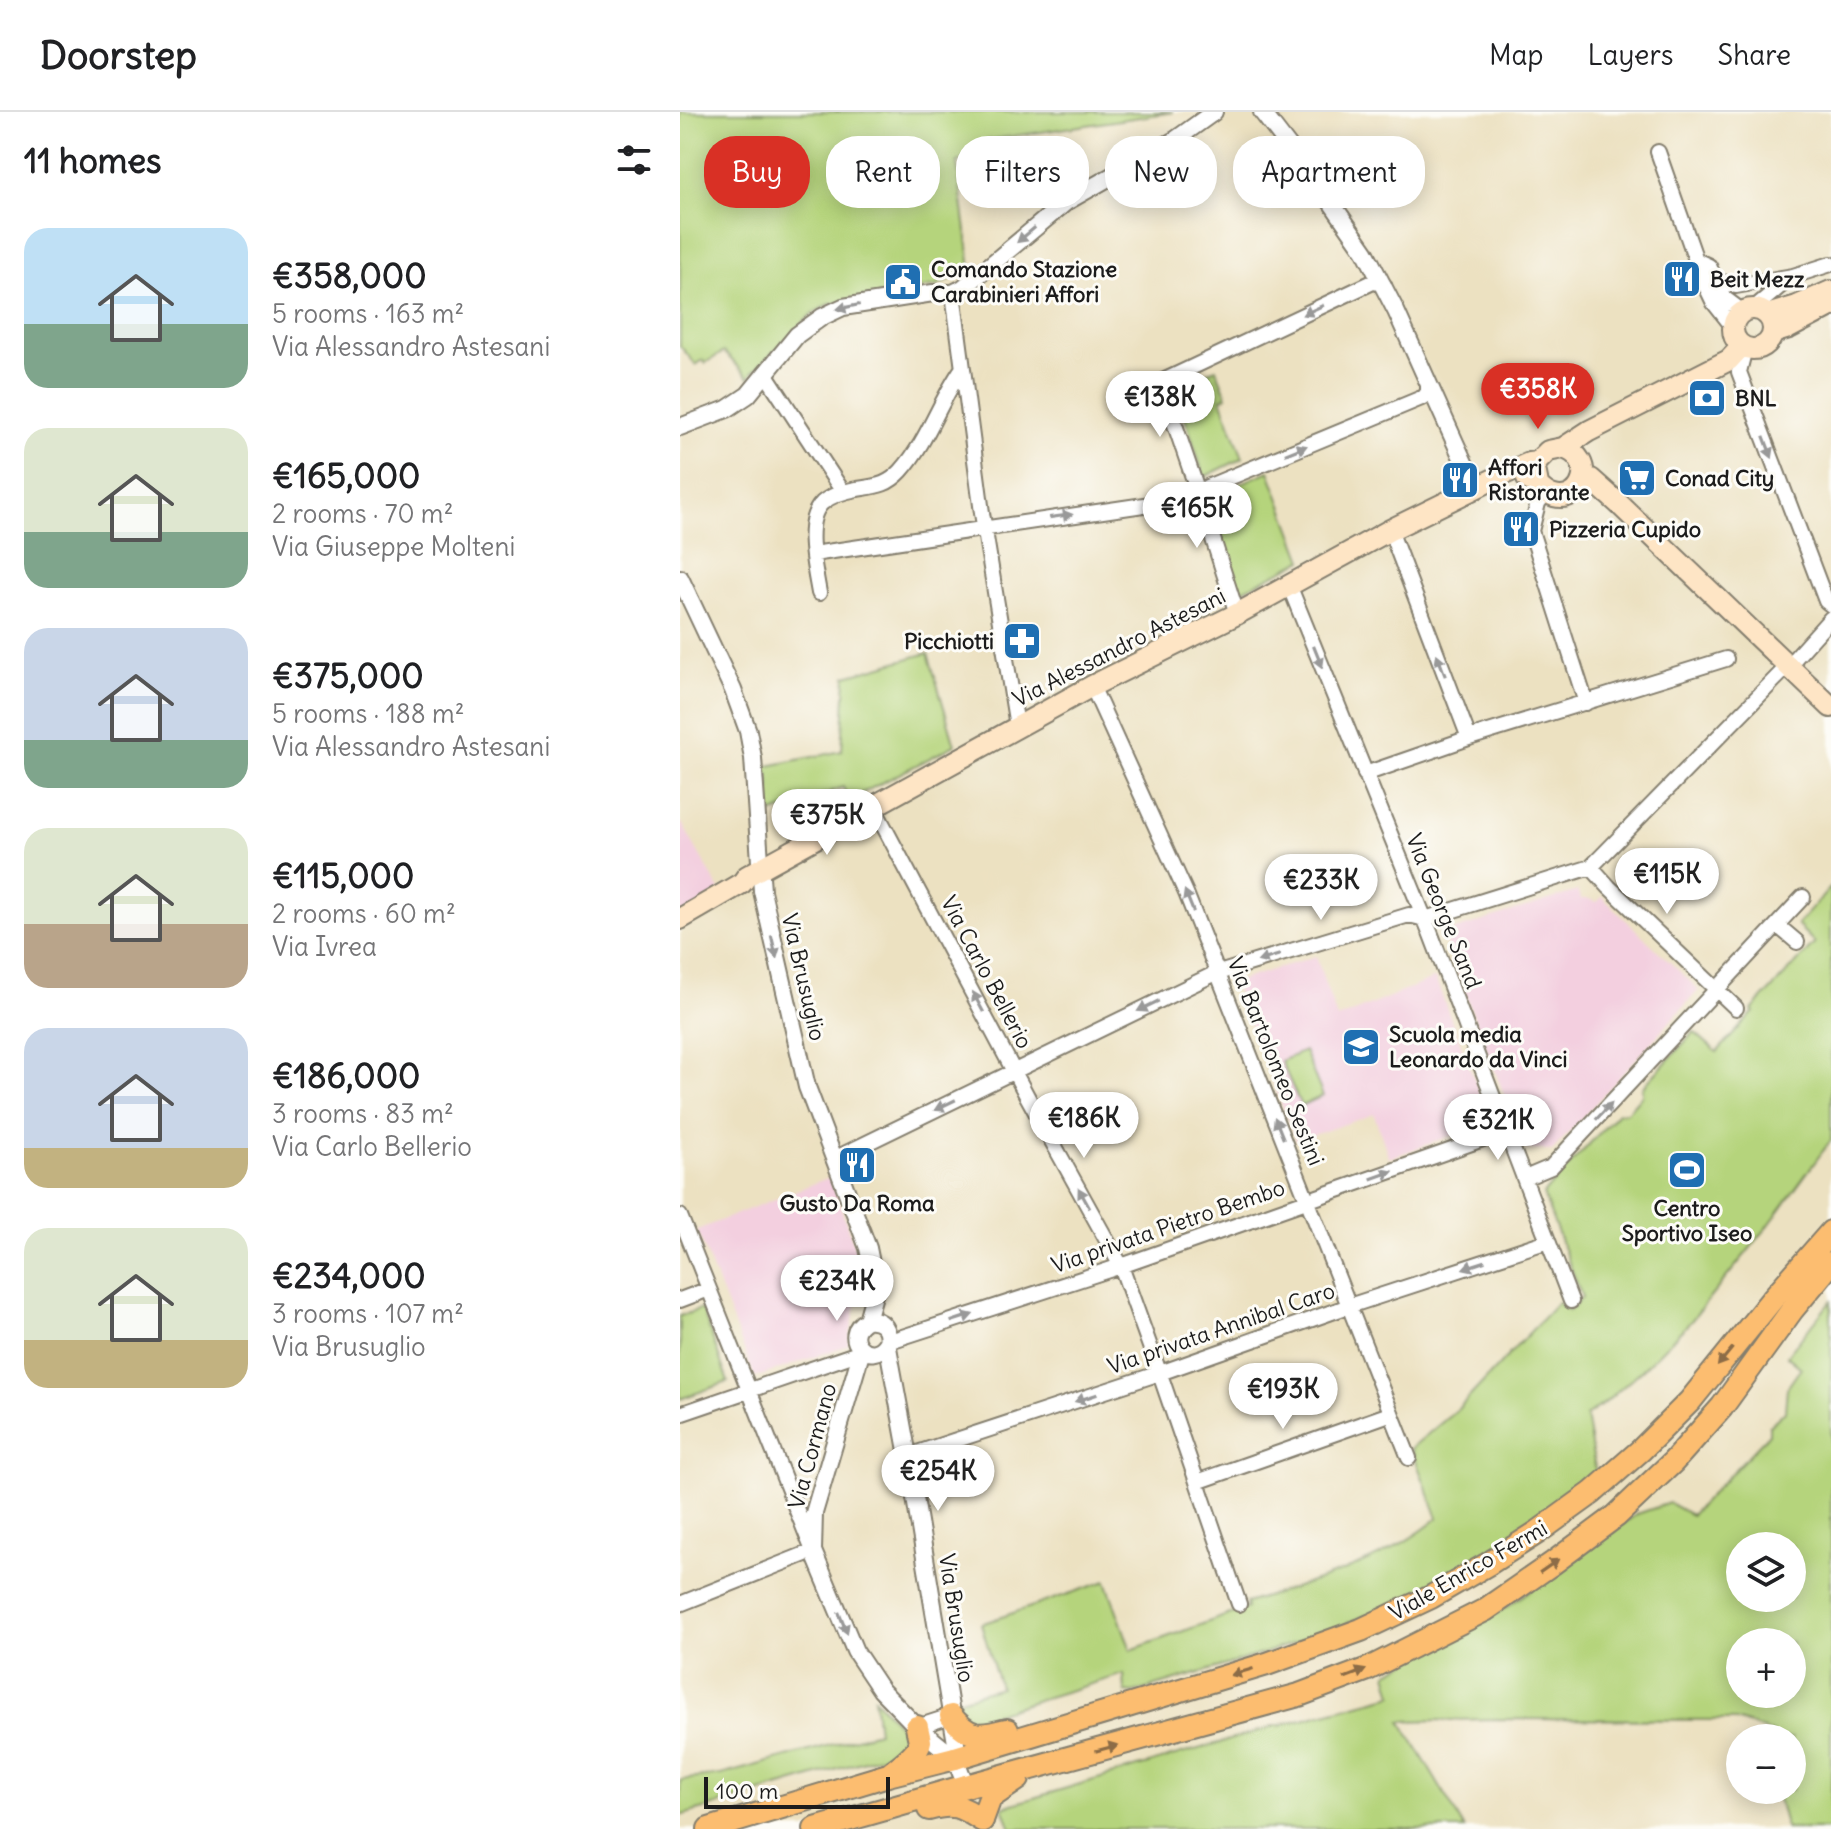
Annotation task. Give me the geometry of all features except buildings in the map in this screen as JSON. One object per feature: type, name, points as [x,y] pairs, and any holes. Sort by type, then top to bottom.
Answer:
[{"type":"main road","points":[[1504,474],[1532,480],[1553,496],[1567,496],[1576,467],[1594,429],[1729,360],[1754,329],[1831,291]]},
{"type":"main road","points":[[1754,329],[1831,306]]},
{"type":"main road","name":"Via Alessandro Astesani","points":[[680,919],[742,883],[747,876],[1017,726],[1237,614],[1390,530],[1504,474],[1537,462],[1548,451],[1576,467]]},
{"type":"main road","points":[[1537,462],[1535,477],[1542,488]]},
{"type":"main road","points":[[1576,467],[1831,707]]},
{"type":"main road","points":[[1783,1304],[1831,1213]]},
{"type":"main road","name":"Viale Enrico Fermi","points":[[815,1829],[1299,1695],[1368,1669],[1485,1610],[1616,1516],[1673,1462],[1722,1407],[1783,1304],[1831,1232]]},
{"type":"main road","name":"Viale Enrico Fermi","points":[[709,1829],[1280,1659],[1361,1630],[1431,1597],[1538,1532],[1592,1493],[1641,1450],[1783,1304],[1831,1263]]},
{"type":"main road","points":[[1783,1304],[1831,1272]]},
{"type":"main road","points":[[951,1716],[971,1734],[984,1736],[1013,1728],[1035,1734]]},
{"type":"main road","points":[[888,1775],[919,1746],[917,1727]]},
{"type":"main road","points":[[881,1810],[907,1815],[946,1805],[959,1806],[983,1824],[990,1798],[1031,1769]]},
{"type":"street","points":[[1262,112],[1358,240],[1384,285],[1471,478],[1479,486]]},
{"type":"street","points":[[680,427],[727,409],[748,395],[797,335],[836,309],[933,293],[953,293],[1066,202],[1156,152],[1211,113]]},
{"type":"street","points":[[1658,152],[1714,303],[1754,329],[1831,317]]},
{"type":"street","points":[[1696,260],[1709,266],[1723,297],[1754,329]]},
{"type":"street","points":[[1715,280],[1736,286],[1793,276],[1831,264]]},
{"type":"street","points":[[1793,276],[1754,329],[1739,372],[1826,601],[1831,605]]},
{"type":"street","points":[[1237,614],[1162,387],[1163,381],[1373,282],[1384,285]]},
{"type":"street","points":[[953,293],[984,528],[1017,726]]},
{"type":"street","points":[[819,593],[813,554],[813,519],[820,505],[843,492],[875,488],[900,472],[918,449],[962,369]]},
{"type":"street","points":[[765,373],[843,492]]},
{"type":"street","points":[[813,554],[1191,498],[1232,476],[1424,397],[1428,392],[1428,383]]},
{"type":"street","points":[[1542,488],[1531,531],[1586,703]]},
{"type":"street","points":[[1390,530],[1469,738]]},
{"type":"street","name":"Via Brusuglio","points":[[680,578],[733,690],[748,731],[753,758],[759,870],[775,952],[807,1087],[868,1248],[876,1288],[867,1320],[858,1326],[855,1333],[862,1351]]},
{"type":"street","name":"Via George Sand","points":[[1289,585],[1425,919],[1571,1301]]},
{"type":"street","points":[[834,1159],[1218,973],[1409,915],[1425,919],[1591,867],[1831,618]]},
{"type":"street","points":[[1365,774],[1469,738],[1726,659]]},
{"type":"street","name":"Via Bartolomeo Sestini","points":[[1092,686],[1186,893],[1409,1458]]},
{"type":"street","name":"Via Carlo Bellerio","points":[[873,806],[1121,1266],[1239,1604]]},
{"type":"street","points":[[1591,867],[1736,1008]]},
{"type":"street","points":[[1525,1178],[1551,1167],[1803,897]]},
{"type":"street","points":[[1777,925],[1797,942]]},
{"type":"street","name":"Via privata Pietro Bembo","points":[[887,1342],[1121,1266],[1506,1131]]},
{"type":"street","points":[[680,1216],[813,1551],[680,1604]]},
{"type":"street","name":"Via privata Annibal Caro","points":[[908,1456],[1548,1241]]},
{"type":"street","points":[[680,1300],[709,1289]]},
{"type":"street","points":[[680,1414],[862,1351],[877,1352],[884,1348],[888,1332],[884,1324],[877,1320],[867,1320]]},
{"type":"street","name":"Via Brusuglio","points":[[887,1342],[956,1743],[955,1758]]},
{"type":"street","name":"Via Cormano","points":[[862,1351],[814,1513],[813,1551],[855,1651],[881,1690],[917,1727]]},
{"type":"street","points":[[1197,1482],[1384,1416]]},
{"type":"street","points":[[917,1727],[951,1716]]},
{"type":"street","points":[[917,1727],[955,1758],[983,1824]]},
{"type":"shaded area","points":[[680,820],[722,894],[680,919]]},
{"type":"shaded area","points":[[1577,891],[1581,899],[1597,902],[1602,897],[1699,990],[1552,1151],[1525,1149],[1446,944],[1452,931]]},
{"type":"shaded area","name":"Scuola media Leonardo da Vinci","points":[[1316,956],[1337,1019],[1435,978],[1491,1122],[1389,1158],[1374,1114],[1296,1141],[1234,984]]},
{"type":"shaded area","points":[[830,1177],[863,1271],[848,1345],[755,1378],[697,1230]]},
{"type":"green space","points":[[680,112],[1173,112],[1014,136],[956,136],[956,208],[963,208],[971,269],[937,286],[830,304],[813,313],[749,378],[724,352],[696,365],[680,346]]},
{"type":"green space","points":[[1216,369],[1227,396],[1221,399],[1243,458],[1204,477],[1176,388],[1180,383]]},
{"type":"green space","points":[[1269,471],[1303,560],[1239,592],[1222,548],[1214,495]]},
{"type":"green space","points":[[928,653],[955,745],[849,800],[843,787],[771,814],[769,774],[763,767],[842,751],[846,676]]},
{"type":"green space","points":[[1831,887],[1831,1140],[1766,1229],[1691,1321],[1643,1369],[1586,1416],[1596,1474],[1512,1536],[1452,1573],[1390,1605],[1330,1630],[1133,1693],[1125,1692],[1124,1674],[969,1721],[964,1716],[956,1700],[1000,1687],[981,1624],[1106,1581],[1131,1650],[1247,1608],[1246,1603],[1370,1560],[1417,1534],[1438,1518],[1411,1448],[1458,1409],[1558,1302],[1569,1311],[1582,1297],[1543,1194],[1618,1113],[1627,1112],[1642,1095],[1642,1088],[1694,1032],[1717,1052],[1815,943],[1797,925]]},
{"type":"green space","points":[[1304,1051],[1323,1096],[1301,1106],[1281,1061]]},
{"type":"green space","points":[[1831,1301],[1831,1829],[1786,1829],[1779,1804],[1806,1804],[1806,1724],[1747,1724],[1736,1720],[1496,1719],[1401,1721],[1465,1829],[1011,1829],[1003,1807],[1276,1726],[1393,1695],[1387,1673],[1507,1607],[1637,1514],[1669,1503],[1691,1515],[1769,1434],[1769,1426],[1785,1411],[1787,1388],[1801,1368],[1787,1356]]},
{"type":"green space","points":[[702,1309],[728,1382],[680,1399],[680,1316]]},
{"type":"green space","points":[[874,1698],[909,1736],[902,1750],[680,1816],[680,1780],[721,1775],[878,1732]]},
{"type":"place","name":"Beit Mezz","points":[[1682,279]]},
{"type":"place","name":"Comando Stazione Carabinieri Affori","points":[[903,282]]},
{"type":"place","name":"BNL","points":[[1707,398]]},
{"type":"place","name":"Conad City","points":[[1637,478]]},
{"type":"place","name":"Affori Ristorante","points":[[1460,480]]},
{"type":"place","name":"Pizzeria Cupido","points":[[1521,529]]},
{"type":"place","name":"Picchiotti","points":[[1022,641]]},
{"type":"place","name":"Scuola media Leonardo da Vinci","points":[[1361,1047]]},
{"type":"place","name":"Gusto Da Roma","points":[[857,1165]]},
{"type":"place","name":"Centro Sportivo Iseo","points":[[1687,1170]]}]
